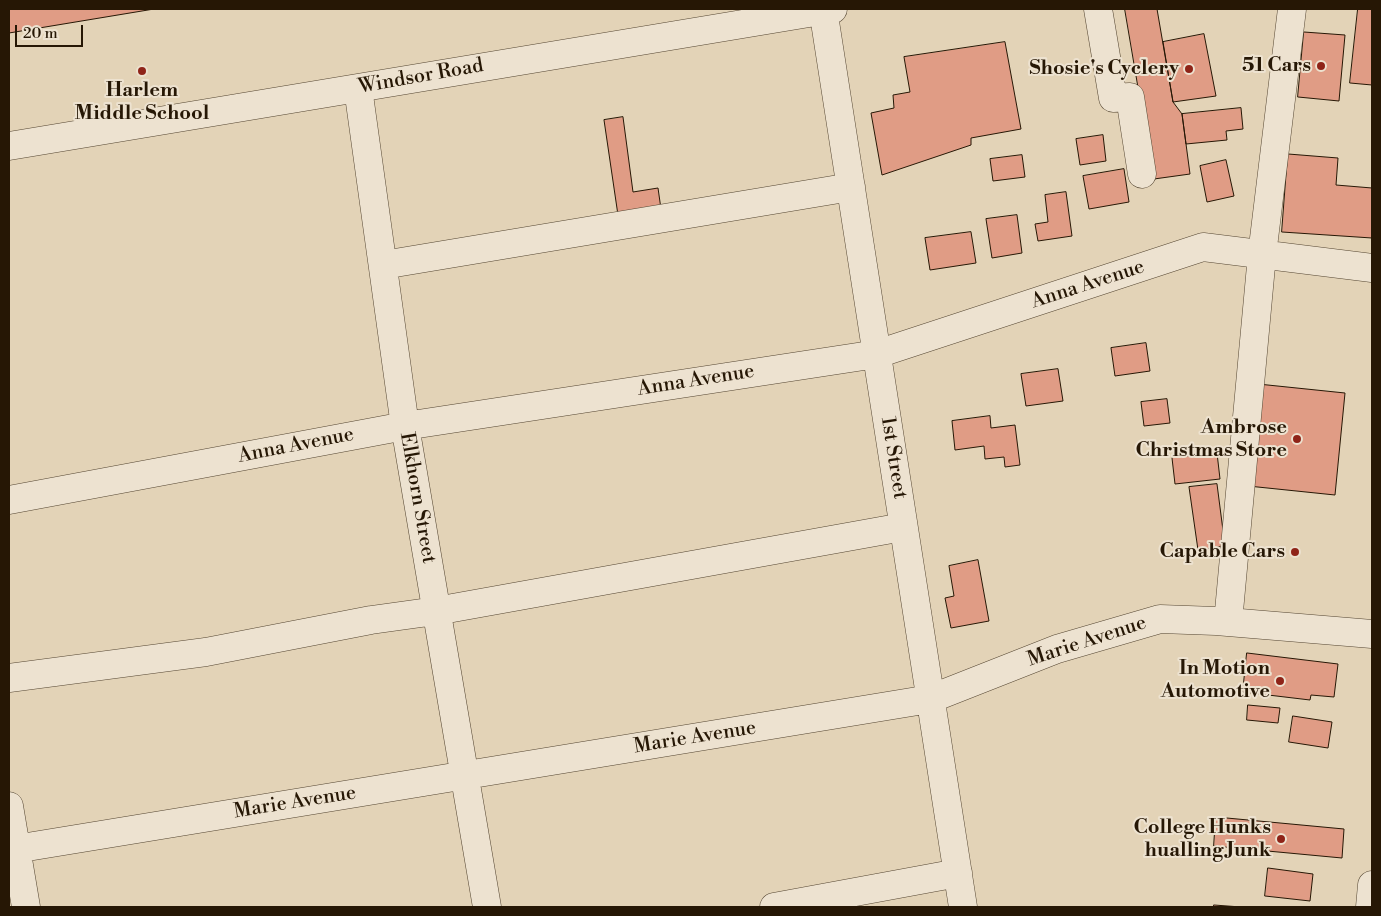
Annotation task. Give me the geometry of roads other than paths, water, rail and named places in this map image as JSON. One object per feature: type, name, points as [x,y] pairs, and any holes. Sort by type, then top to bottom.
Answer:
[{"type":"street","name":"Windsor Road","points":[[9,146],[826,9]]},
{"type":"street","name":"1st Street","points":[[826,9],[851,187],[963,907]]},
{"type":"street","points":[[1098,9],[1113,98],[1130,97],[1142,174]]},
{"type":"street","points":[[1228,622],[1262,254],[1292,9]]},
{"type":"street","name":"Elkhorn Street","points":[[358,88],[405,426],[487,907]]},
{"type":"street","points":[[383,265],[851,187]]},
{"type":"street","name":"Anna Avenue","points":[[9,500],[405,426],[877,354],[1203,247],[1372,268]]},
{"type":"street","points":[[9,678],[206,652],[371,620],[436,611],[904,527]]},
{"type":"street","name":"Marie Avenue","points":[[12,849],[930,700],[1057,649],[1160,619],[1228,622],[1372,634]]},
{"type":"street","points":[[9,806],[12,849],[26,907]]},
{"type":"street","points":[[774,907],[958,874]]},
{"type":"street","points":[[1370,907],[1372,885]]},
{"type":"place","name":"51 Cars","points":[[1321,66]]},
{"type":"place","name":"Shosie's Cyclery","points":[[1189,69]]},
{"type":"place","name":"Harlem Middle School","points":[[142,71]]},
{"type":"place","name":"Ambrose Christmas Store","points":[[1297,439]]},
{"type":"place","name":"Capable Cars","points":[[1295,552]]},
{"type":"place","name":"In Motion Automotive","points":[[1280,681]]},
{"type":"place","name":"College Hunks hualling Junk","points":[[1281,839]]}]
